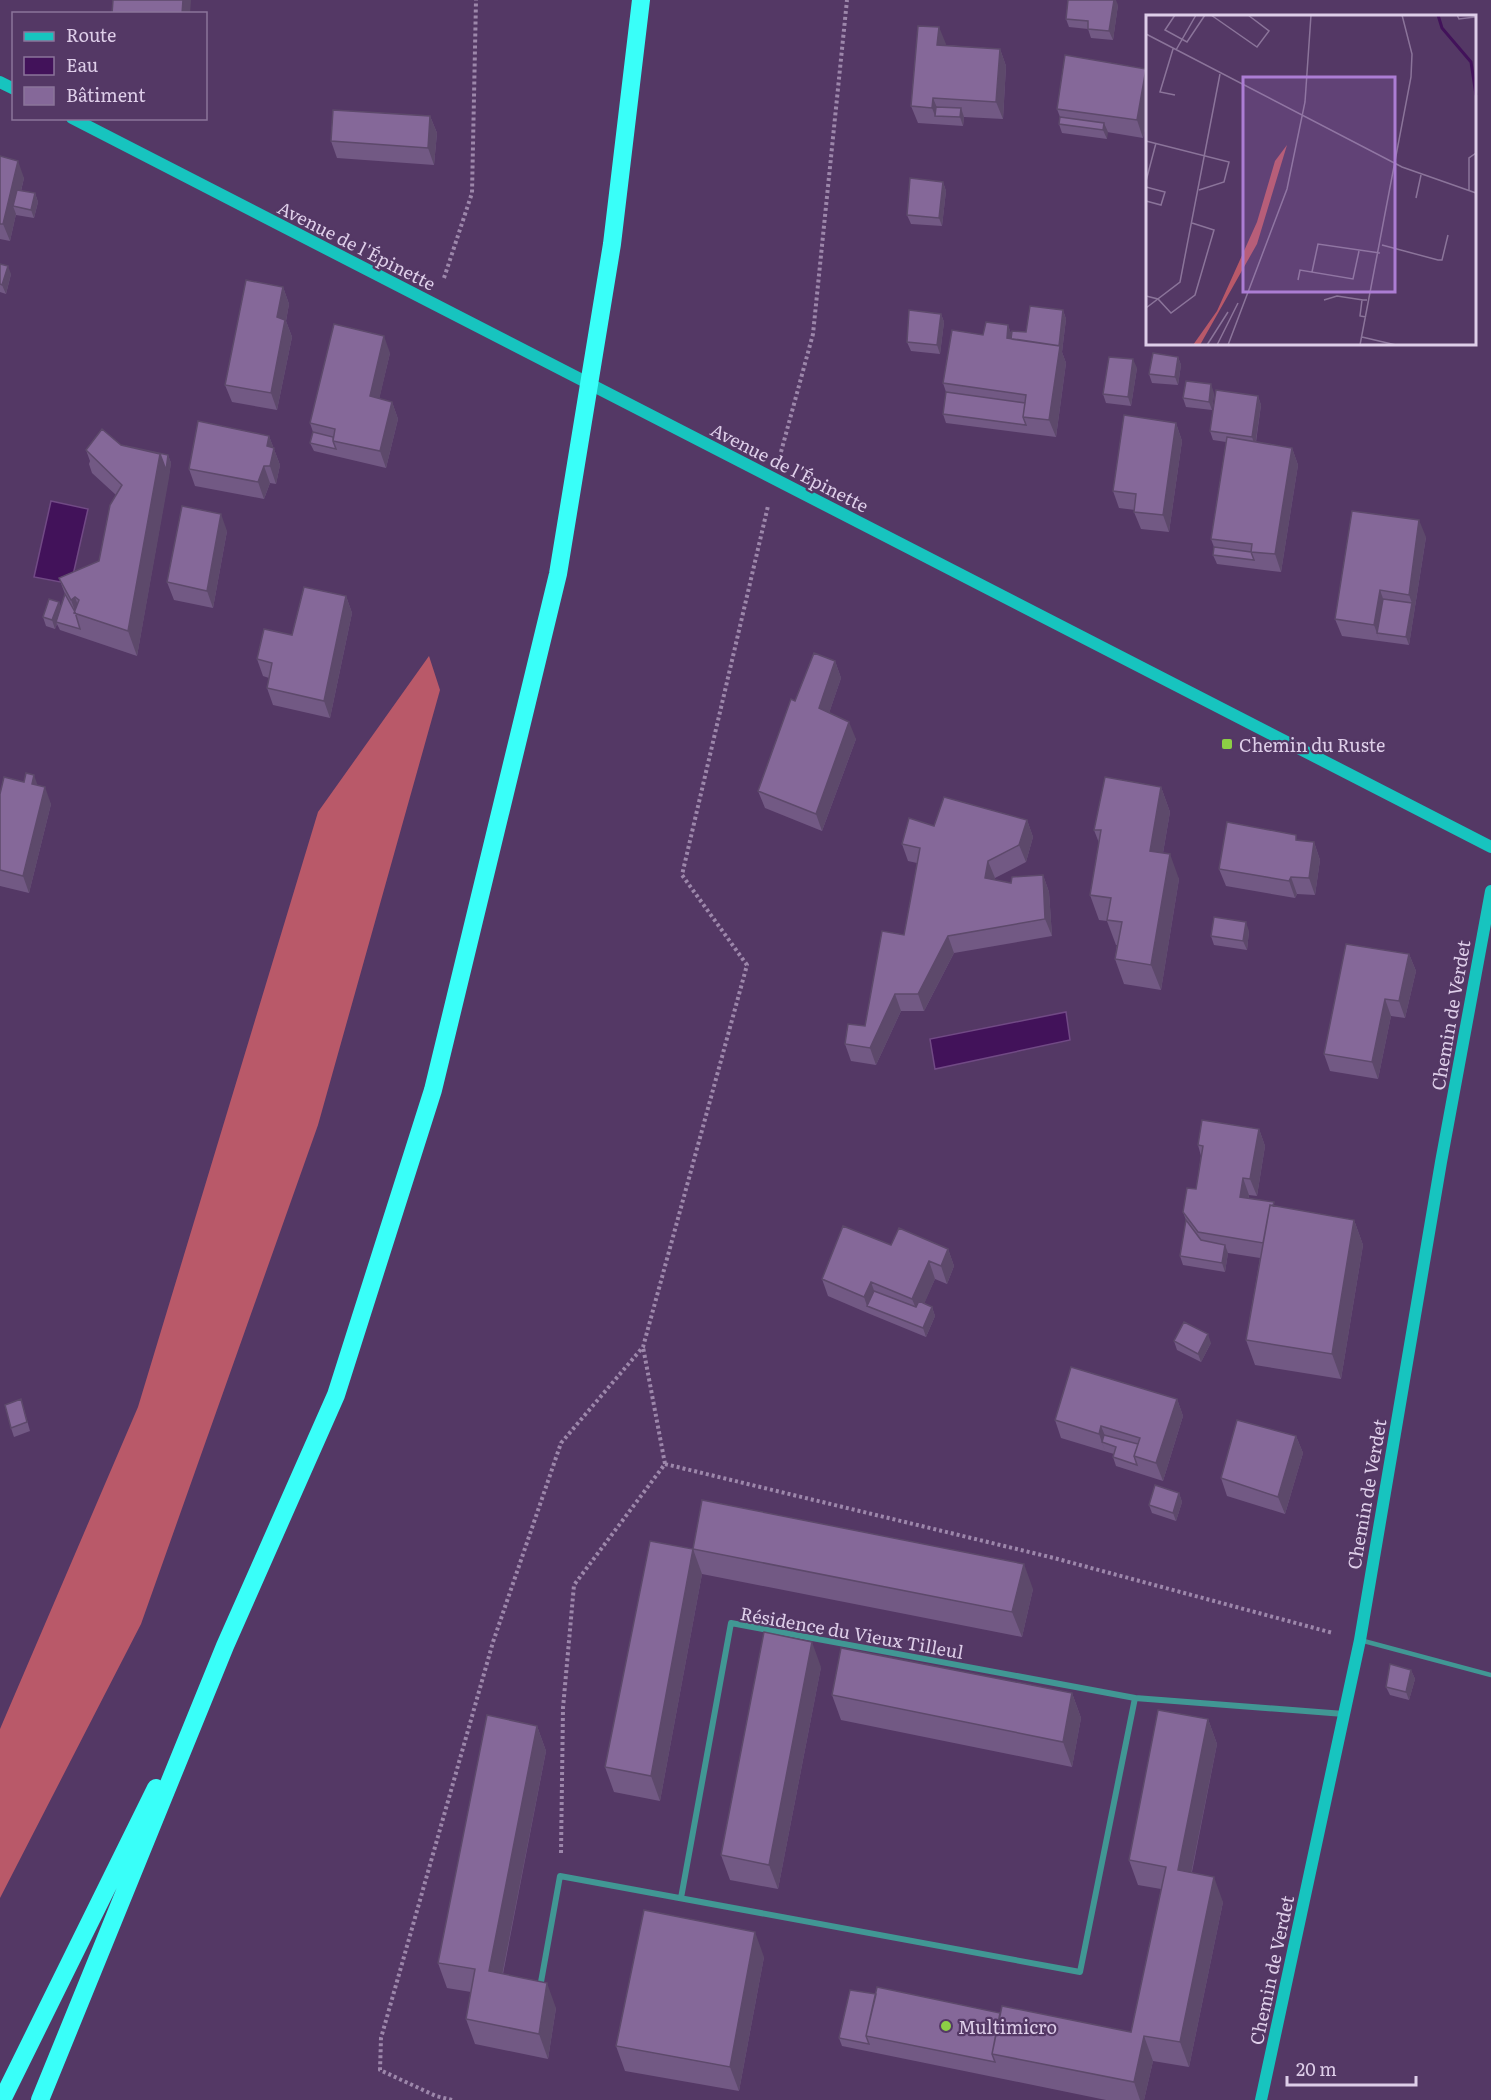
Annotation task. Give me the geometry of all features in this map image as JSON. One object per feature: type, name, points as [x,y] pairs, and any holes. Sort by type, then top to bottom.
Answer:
[{"type":"highway","points":[[40,2100],[225,1646],[336,1395],[433,1090],[558,574],[612,244],[641,0]]},
{"type":"highway","points":[[2,2100],[225,1646]]},
{"type":"street","name":"Avenue de l'Épinette","points":[[76,120],[1491,847]]},
{"type":"street","name":"Chemin de Verdet","points":[[1261,2100],[1360,1640],[1439,1174],[1491,891]]},
{"type":"street","name":"Résidence du Vieux Tilleul","points":[[681,1898],[731,1623],[1135,1698],[1344,1714]]},
{"type":"street","points":[[541,1982],[560,1876],[1080,1972],[1135,1698]]},
{"type":"lane","points":[[1360,1640],[1491,1675]]},
{"type":"path","points":[[433,304],[472,193],[476,0]]},
{"type":"path","points":[[452,2100],[436,2096],[380,2070],[381,2038],[493,1642],[561,1443],[643,1347],[747,965],[682,875],[774,479],[813,334],[847,0]]},
{"type":"path","points":[[560,1876],[563,1708],[574,1585],[665,1464],[643,1347]]},
{"type":"path","points":[[665,1464],[1054,1558],[1360,1640]]},
{"type":"shaded area","points":[[429,656],[440,690],[318,1125],[141,1624],[0,1898],[0,1729],[138,1407],[318,812]]},
{"type":"water","points":[[51,501],[88,509],[71,584],[34,577]]},
{"type":"water","points":[[1066,1012],[1070,1040],[935,1069],[930,1039]]},
{"type":"building","points":[[113,0],[183,0],[182,12],[112,12]]},
{"type":"building","points":[[1068,0],[1114,0],[1109,31],[1088,29],[1088,21],[1066,19]]},
{"type":"building","points":[[918,26],[939,27],[937,45],[1000,49],[996,102],[933,98],[932,108],[911,106]]},
{"type":"building","points":[[1065,55],[1146,69],[1137,120],[1057,109]]},
{"type":"building","points":[[936,107],[961,108],[960,117],[935,116]]},
{"type":"building","points":[[333,110],[430,116],[428,148],[331,141]]},
{"type":"building","points":[[1060,117],[1104,123],[1103,130],[1059,124]]},
{"type":"building","points":[[0,156],[18,161],[3,224],[0,224]]},
{"type":"building","points":[[910,178],[943,182],[939,218],[907,215]]},
{"type":"building","points":[[17,190],[35,193],[31,210],[13,206]]},
{"type":"building","points":[[0,264],[8,266],[2,285],[0,284]]},
{"type":"building","points":[[246,280],[283,287],[277,317],[285,320],[271,393],[225,385]]},
{"type":"building","points":[[1030,306],[1063,310],[1059,346],[1011,339],[1012,331],[1026,332]]},
{"type":"building","points":[[909,310],[941,314],[937,345],[907,342]]},
{"type":"building","points":[[986,322],[1008,325],[1007,338],[1060,346],[1049,420],[1023,417],[1026,395],[943,383],[952,330],[983,335]]},
{"type":"building","points":[[334,324],[384,336],[370,396],[392,402],[380,451],[333,441],[335,429],[310,423]]},
{"type":"building","points":[[1153,353],[1178,357],[1175,377],[1149,374]]},
{"type":"building","points":[[1109,357],[1133,359],[1128,397],[1103,394]]},
{"type":"building","points":[[1186,381],[1211,384],[1209,402],[1183,398]]},
{"type":"building","points":[[1216,390],[1258,396],[1252,437],[1210,431]]},
{"type":"building","points":[[946,392],[1025,403],[1023,417],[1026,425],[943,414]]},
{"type":"building","points":[[1124,415],[1176,423],[1163,515],[1134,512],[1136,494],[1113,491]]},
{"type":"building","points":[[198,421],[269,436],[267,446],[274,448],[270,466],[264,466],[258,482],[189,469]]},
{"type":"building","points":[[102,429],[121,445],[160,454],[128,631],[74,613],[79,600],[75,597],[71,600],[59,578],[99,561],[110,505],[122,485],[86,450]]},
{"type":"building","points":[[313,432],[333,437],[336,449],[310,443]]},
{"type":"building","points":[[1227,437],[1292,448],[1275,554],[1251,552],[1252,544],[1211,539]]},
{"type":"building","points":[[126,446],[168,455],[166,470],[160,454]]},
{"type":"building","points":[[182,506],[221,514],[207,591],[167,582]]},
{"type":"building","points":[[1352,511],[1419,520],[1409,595],[1380,590],[1374,625],[1335,619]]},
{"type":"building","points":[[1214,547],[1251,552],[1254,560],[1213,555]]},
{"type":"building","points":[[304,587],[346,596],[324,701],[267,688],[272,663],[257,659],[264,629],[292,635]]},
{"type":"building","points":[[65,594],[75,612],[80,629],[56,622]]},
{"type":"building","points":[[49,599],[59,602],[52,620],[43,617]]},
{"type":"building","points":[[1383,599],[1412,603],[1406,637],[1377,633]]},
{"type":"building","points":[[814,653],[835,661],[819,708],[849,722],[816,814],[758,791],[791,699],[795,701]]},
{"type":"building","points":[[26,773],[34,775],[32,784],[45,787],[23,876],[0,870],[0,794],[4,777],[24,782]]},
{"type":"building","points":[[1105,777],[1161,787],[1150,851],[1170,854],[1151,965],[1115,959],[1122,922],[1107,920],[1111,898],[1090,895],[1101,830],[1094,830]]},
{"type":"building","points":[[944,797],[1027,820],[1019,845],[988,861],[985,878],[1011,883],[1012,877],[1043,875],[1045,919],[948,936],[918,994],[895,994],[870,1048],[845,1044],[848,1024],[865,1026],[882,931],[904,935],[920,848],[902,844],[909,818],[934,826]]},
{"type":"building","points":[[1227,822],[1296,835],[1296,840],[1314,842],[1309,878],[1291,877],[1289,881],[1219,869]]},
{"type":"building","points":[[1214,917],[1246,922],[1243,941],[1211,936]]},
{"type":"building","points":[[1346,944],[1409,954],[1399,1001],[1385,999],[1372,1062],[1324,1054]]},
{"type":"building","points":[[1202,1120],[1259,1129],[1250,1179],[1243,1178],[1240,1197],[1274,1202],[1273,1206],[1270,1205],[1263,1243],[1198,1232],[1183,1212],[1187,1188],[1196,1189],[1203,1146],[1198,1145]]},
{"type":"building","points":[[1270,1205],[1354,1220],[1332,1354],[1246,1340]]},
{"type":"building","points":[[1186,1220],[1201,1240],[1225,1245],[1222,1263],[1180,1256]]},
{"type":"building","points":[[843,1226],[891,1245],[899,1228],[948,1249],[941,1266],[929,1261],[912,1299],[871,1282],[864,1297],[822,1279]]},
{"type":"building","points":[[874,1291],[916,1307],[919,1301],[932,1307],[923,1328],[867,1306]]},
{"type":"building","points":[[1184,1322],[1208,1334],[1198,1354],[1174,1341]]},
{"type":"building","points":[[1071,1367],[1177,1399],[1156,1463],[1134,1456],[1140,1438],[1101,1426],[1099,1434],[1055,1420]]},
{"type":"building","points":[[21,1399],[27,1422],[11,1428],[5,1405]]},
{"type":"building","points":[[1237,1420],[1296,1436],[1278,1497],[1221,1478]]},
{"type":"building","points":[[1104,1435],[1138,1444],[1134,1456],[1137,1465],[1113,1457],[1116,1447],[1102,1442]]},
{"type":"building","points":[[1155,1485],[1179,1493],[1173,1513],[1149,1505]]},
{"type":"building","points":[[702,1500],[1024,1564],[1012,1612],[693,1549]]},
{"type":"building","points":[[650,1541],[693,1549],[651,1776],[605,1767]]},
{"type":"building","points":[[764,1632],[812,1642],[769,1865],[721,1855]]},
{"type":"building","points":[[841,1648],[1072,1693],[1063,1742],[832,1695]]},
{"type":"building","points":[[1390,1664],[1411,1670],[1406,1692],[1386,1687]]},
{"type":"building","points":[[1158,1710],[1208,1719],[1178,1870],[1214,1877],[1180,2042],[1144,2036],[1134,2082],[992,2054],[1002,2006],[1131,2032],[1166,1867],[1129,1860]]},
{"type":"building","points":[[487,1715],[537,1726],[489,1971],[547,1983],[539,2034],[466,2019],[475,1969],[438,1963]]},
{"type":"building","points":[[644,1910],[755,1932],[730,2067],[616,2046]]},
{"type":"building","points":[[877,1987],[1000,2013],[992,2054],[995,2062],[866,2036]]},
{"type":"building","points":[[850,1990],[876,1994],[866,2036],[869,2044],[839,2038]]},
{"type":"place","name":"Chemin du Ruste","points":[[1227,744]]},
{"type":"place","name":"Multimicro","points":[[946,2026]]}]
